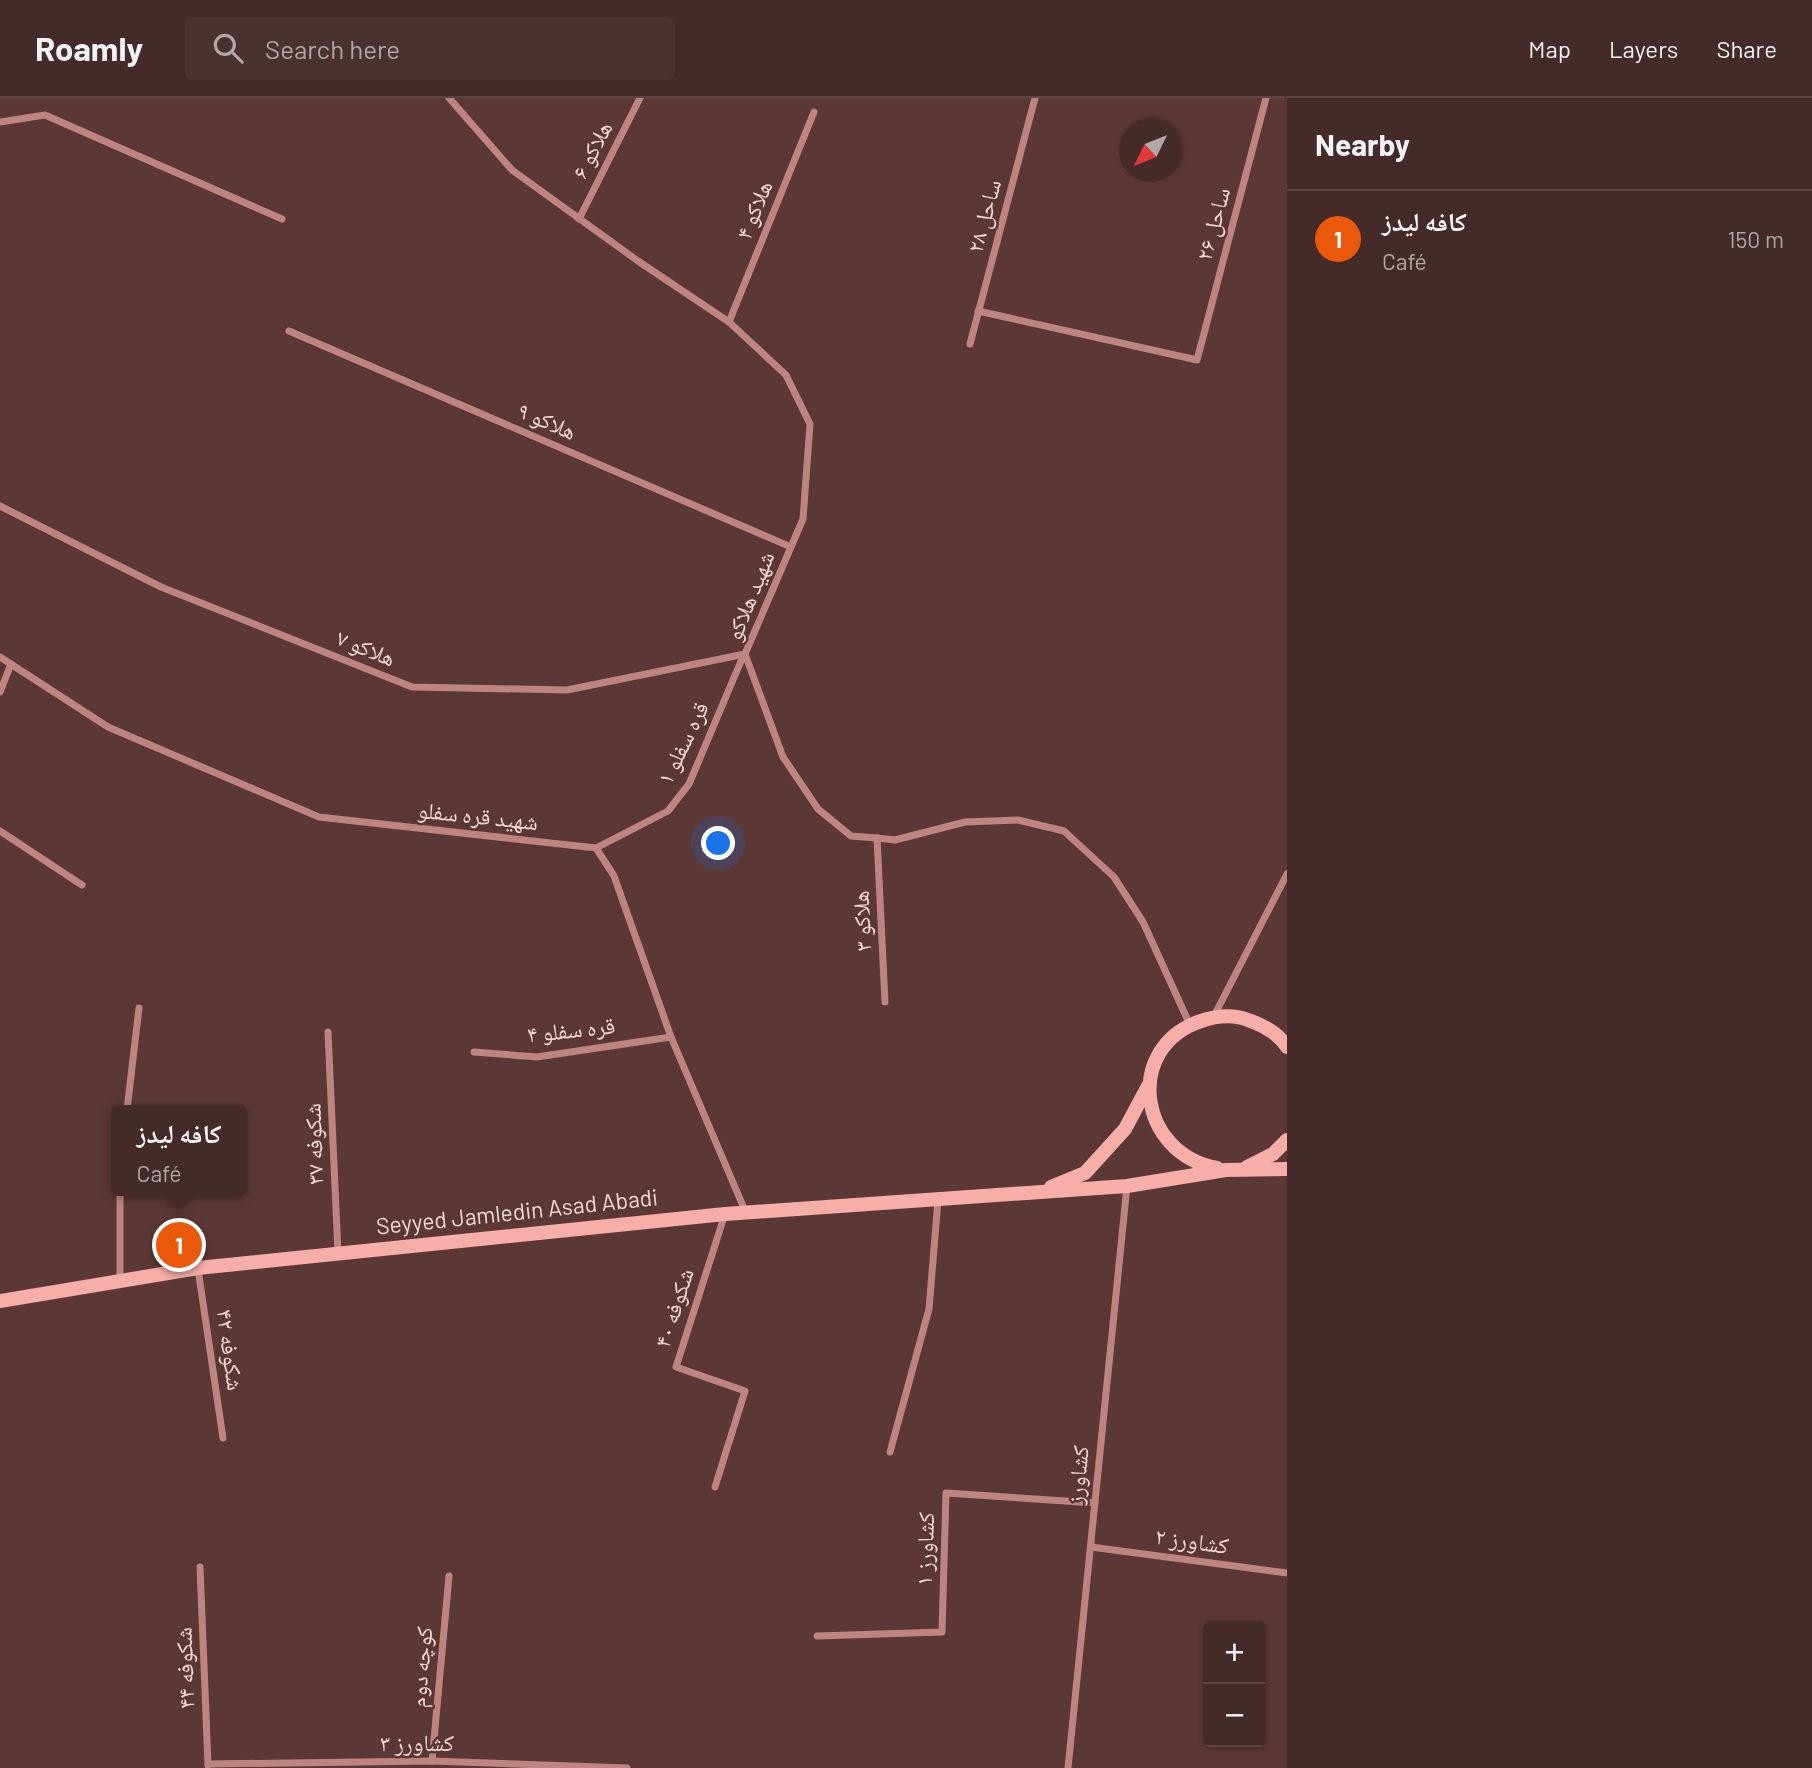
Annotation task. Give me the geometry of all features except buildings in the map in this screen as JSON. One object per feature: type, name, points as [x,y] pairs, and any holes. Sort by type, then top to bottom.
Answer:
[{"type":"main road","points":[[1041,1191],[1084,1173],[1125,1129],[1149,1085],[1156,1061],[1170,1040],[1190,1025],[1213,1017],[1239,1017],[1263,1025],[1285,1043]]},
{"type":"main road","points":[[1149,1085],[1151,1111],[1161,1134],[1178,1153],[1200,1166],[1226,1170],[1287,1169]]},
{"type":"main road","points":[[1226,1170],[1251,1166],[1273,1154],[1287,1140]]},
{"type":"main road","name":"Seyyed Jamledin Asad Abadi","points":[[0,1301],[198,1268],[725,1214],[1127,1186],[1226,1170]]},
{"type":"street","name":"شهید هلاکو","points":[[449,98],[512,170],[729,322],[786,375],[810,424],[803,519],[745,654],[783,757],[818,809],[852,836],[895,840],[965,822],[1018,820],[1064,831],[1114,877],[1143,922],[1190,1025]]},
{"type":"street","name":"هلاکو ۶","points":[[579,219],[640,98]]},
{"type":"street","name":"ساحل ۲۸","points":[[970,344],[1035,98]]},
{"type":"street","name":"ساحل ۲۶","points":[[978,311],[1197,360],[1265,98]]},
{"type":"street","name":"هلاکو ۴","points":[[729,322],[814,113]]},
{"type":"street","points":[[0,122],[46,115],[282,219]]},
{"type":"street","name":"هلاکو ۹","points":[[289,331],[791,547]]},
{"type":"street","name":"هلاکو ۷","points":[[0,506],[161,587],[412,687],[566,690],[745,654]]},
{"type":"street","name":"قره سفلو ۱","points":[[596,848],[668,811],[689,784],[745,654]]},
{"type":"street","name":"شهید قره سفلو","points":[[0,657],[108,727],[319,817],[596,848]]},
{"type":"street","points":[[0,692],[11,664]]},
{"type":"street","points":[[0,831],[82,885]]},
{"type":"street","name":"هلاکو ۳","points":[[877,838],[885,1002]]},
{"type":"street","points":[[596,848],[614,876],[671,1037],[747,1213]]},
{"type":"street","points":[[1213,1017],[1287,874]]},
{"type":"street","points":[[128,1105],[139,1008]]},
{"type":"street","name":"شکوفه ۳۷","points":[[328,1032],[338,1254]]},
{"type":"street","name":"قره سفلو ۴","points":[[474,1052],[537,1056],[671,1037]]},
{"type":"street","name":"کشاورز","points":[[1068,1768],[1127,1186]]},
{"type":"street","points":[[120,1196],[120,1281]]},
{"type":"street","points":[[890,1452],[929,1308],[938,1199]]},
{"type":"street","name":"شکوفه ۴۰","points":[[715,1487],[746,1391],[676,1367],[725,1214]]},
{"type":"street","name":"شکوفه ۴۲","points":[[198,1268],[223,1438]]},
{"type":"street","name":"کشاورز ۱","points":[[817,1636],[942,1632],[946,1493],[1095,1503]]},
{"type":"street","name":"کشاورز ۲","points":[[1091,1547],[1287,1573]]},
{"type":"street","name":"شکوفه ۴۴","points":[[200,1567],[208,1766]]},
{"type":"street","name":"کوچه دوم","points":[[432,1761],[449,1576]]},
{"type":"street","name":"کشاورز ۳","points":[[208,1766],[432,1761],[627,1768]]},
{"type":"place","name":"کافه لیدز","points":[[179,1245]]}]
